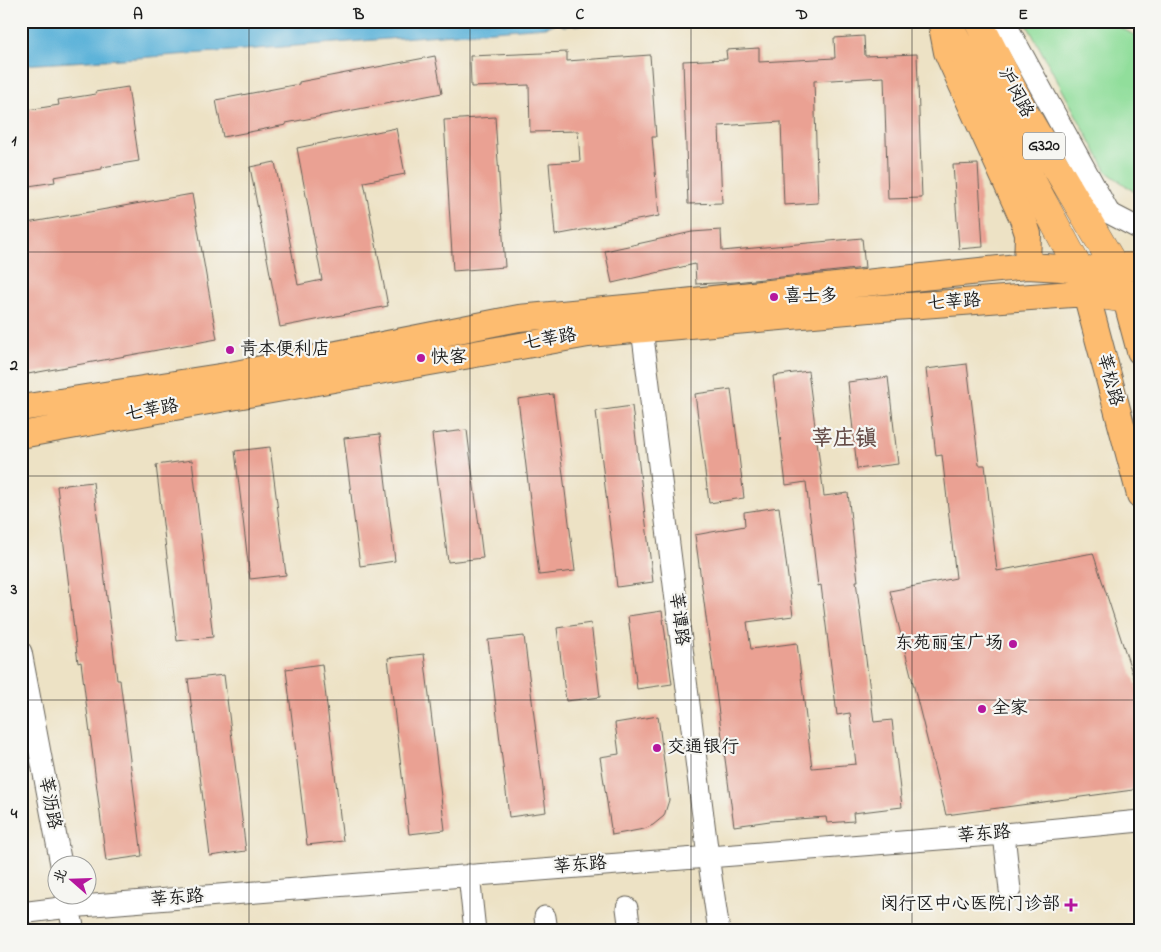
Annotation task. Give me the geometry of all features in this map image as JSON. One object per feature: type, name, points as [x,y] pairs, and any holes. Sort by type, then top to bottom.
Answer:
[{"type":"highway","name":"沪闵路","points":[[946,21],[1082,281]]},
{"type":"highway","name":"沪闵路","points":[[978,21],[1025,114],[1127,267],[1135,303]]},
{"type":"highway","points":[[1082,281],[1127,267]]},
{"type":"highway","points":[[1082,281],[1135,303]]},
{"type":"main road","points":[[941,21],[947,52],[1026,226],[1028,234],[1027,266]]},
{"type":"main road","name":"七莘路","points":[[21,435],[578,336],[639,318],[1027,266],[1082,281]]},
{"type":"main road","name":"七莘路","points":[[21,408],[226,376],[519,318],[639,318],[881,308],[1082,281]]},
{"type":"main road","name":"莘松路","points":[[1082,281],[1140,495]]},
{"type":"main road","points":[[1135,303],[1140,351]]},
{"type":"street","points":[[1004,21],[1109,213],[1140,230]]},
{"type":"street","name":"莘谭路","points":[[639,318],[719,931]]},
{"type":"street","name":"莘沥路","points":[[21,652],[59,854]]},
{"type":"street","name":"莘东路","points":[[98,899],[469,875],[1004,834],[1140,821]]},
{"type":"street","points":[[1004,834],[1010,890]]},
{"type":"street","points":[[469,875],[475,931]]},
{"type":"street","name":"莘东路","points":[[21,913],[56,904]]},
{"type":"street","points":[[69,904],[74,931]]},
{"type":"street","points":[[627,908],[630,931]]},
{"type":"green space","points":[[1025,21],[1108,21],[1140,38],[1140,196],[1107,172]]},
{"type":"water","points":[[21,21],[627,21],[564,26],[557,23],[546,27],[21,65]]},
{"type":"building","points":[[864,36],[865,56],[917,54],[922,198],[888,199],[884,77],[814,81],[818,203],[784,205],[781,122],[719,126],[722,203],[688,204],[683,61],[727,59],[726,50],[759,48],[759,62],[835,58],[834,38]]},
{"type":"building","points":[[567,52],[567,61],[650,55],[656,137],[652,137],[659,216],[555,235],[549,163],[580,161],[578,131],[530,132],[529,85],[471,87],[470,56]]},
{"type":"building","points":[[435,56],[442,93],[223,137],[216,100]]},
{"type":"building","points":[[128,87],[139,161],[54,177],[55,182],[22,187],[21,111],[59,105],[58,100]]},
{"type":"building","points":[[495,117],[505,267],[453,271],[444,120]]},
{"type":"building","points":[[396,128],[405,174],[364,182],[388,306],[280,327],[250,167],[275,162],[298,285],[322,280],[297,148]]},
{"type":"building","points":[[978,164],[983,247],[959,249],[953,165]]},
{"type":"building","points":[[192,194],[217,339],[28,374],[21,337],[21,224]]},
{"type":"building","points":[[721,230],[722,251],[862,238],[865,268],[735,282],[696,284],[695,264],[612,283],[605,251],[692,232]]},
{"type":"building","name":"东苑丽宝广场","points":[[967,364],[979,465],[985,465],[997,571],[1093,553],[1140,697],[1140,781],[1133,790],[946,815],[890,591],[956,578],[942,455],[936,456],[926,369]]},
{"type":"building","points":[[808,371],[824,496],[848,493],[858,581],[856,581],[874,722],[892,720],[902,807],[853,813],[854,821],[827,823],[826,817],[734,826],[695,535],[745,526],[744,512],[779,507],[793,616],[747,622],[751,649],[797,643],[812,768],[856,764],[850,713],[837,715],[821,585],[818,586],[806,482],[786,485],[773,376]]},
{"type":"building","points":[[888,377],[898,464],[857,469],[848,382]]},
{"type":"building","points":[[731,389],[744,498],[709,503],[695,394]]},
{"type":"building","points":[[553,394],[575,571],[539,575],[518,399]]},
{"type":"building","points":[[632,406],[653,582],[617,587],[596,411]]},
{"type":"building","points":[[467,430],[483,558],[448,562],[432,434]]},
{"type":"building","points":[[380,434],[395,561],[360,566],[344,438]]},
{"type":"building","points":[[270,447],[286,575],[250,579],[235,451]]},
{"type":"building","points":[[192,460],[213,637],[177,641],[156,465]]},
{"type":"building","points":[[93,482],[117,680],[120,680],[142,856],[106,861],[81,662],[78,663],[57,486]]},
{"type":"building","points":[[662,611],[672,684],[637,689],[628,616]]},
{"type":"building","points":[[591,623],[600,697],[566,701],[557,628]]},
{"type":"building","points":[[524,636],[546,812],[509,817],[488,640]]},
{"type":"building","points":[[424,654],[445,830],[409,834],[388,658]]},
{"type":"building","points":[[322,664],[343,841],[307,845],[286,669]]},
{"type":"building","points":[[224,675],[246,851],[210,856],[188,679]]},
{"type":"building","points":[[658,716],[669,800],[664,816],[653,825],[644,829],[612,835],[600,757],[619,754],[615,723]]},
{"type":"place","name":"喜士多","points":[[774,297]]},
{"type":"place","name":"青本便利店","points":[[230,350]]},
{"type":"place","name":"快客","points":[[421,358]]},
{"type":"place","name":"东苑丽宝广场","points":[[1013,644]]},
{"type":"place","name":"全家","points":[[982,709]]},
{"type":"place","name":"交通银行","points":[[657,748]]},
{"type":"place","name":"闵行区中心医院门诊部","points":[[1071,905]]},
{"type":"district","name":"莘庄镇","points":[[844,440]]}]
